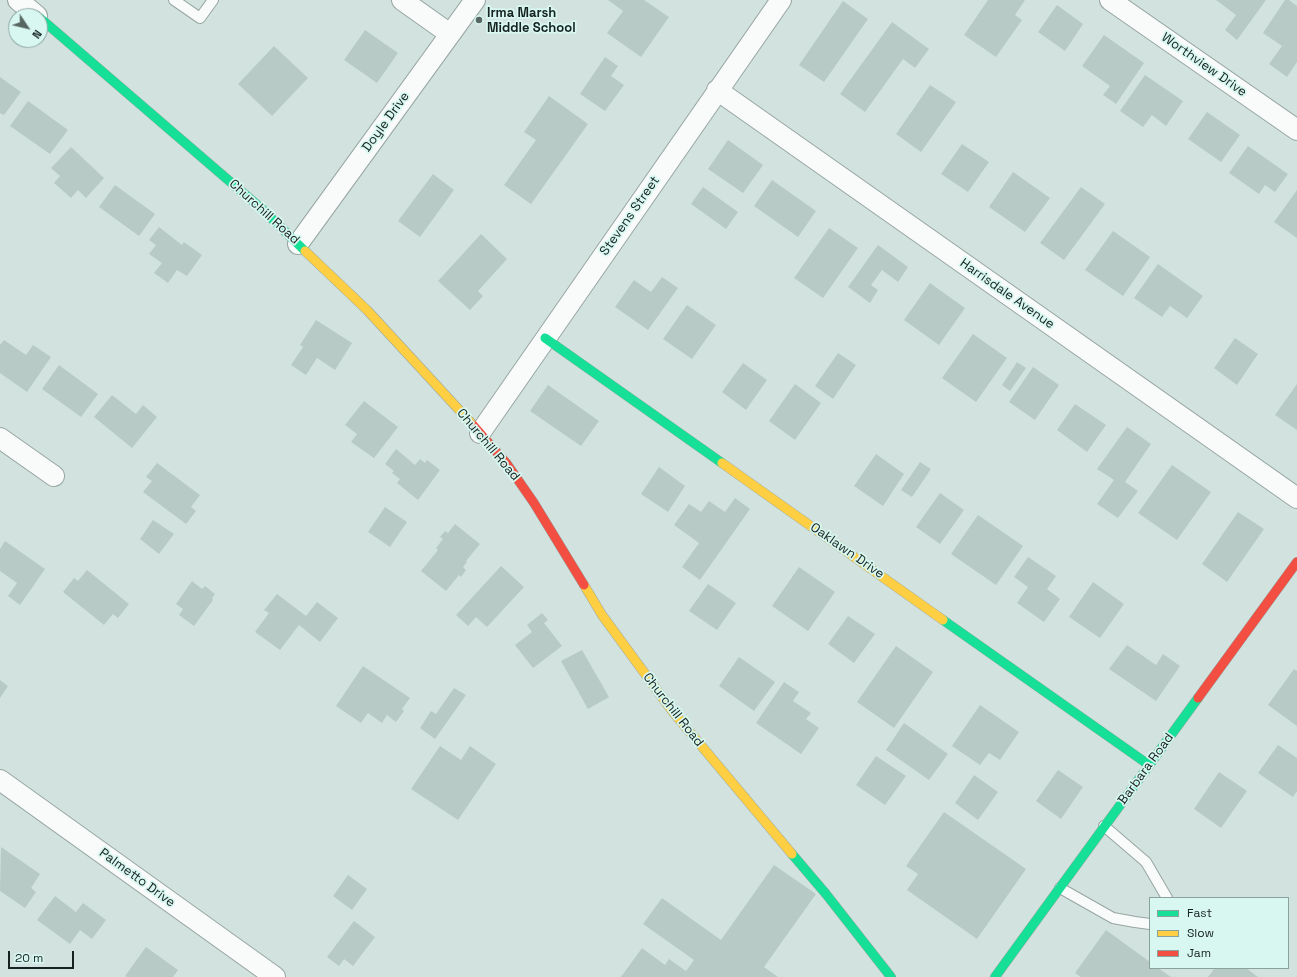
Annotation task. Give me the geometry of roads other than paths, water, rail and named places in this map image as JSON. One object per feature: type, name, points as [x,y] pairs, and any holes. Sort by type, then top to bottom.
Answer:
[{"type":"street","points":[[18,0],[28,8]]},
{"type":"street","points":[[402,0],[450,34]]},
{"type":"street","name":"Doyle Drive","points":[[298,244],[475,0]]},
{"type":"street","name":"Stevens Street","points":[[480,433],[780,0]]},
{"type":"street","name":"Worthview Drive","points":[[1110,0],[1297,130]]},
{"type":"street","name":"Churchill Road","points":[[48,25],[257,205],[367,310],[480,433],[507,464],[534,503],[602,615],[673,712],[826,894],[891,977]]},
{"type":"street","name":"Harrisdale Avenue","points":[[717,90],[1297,498]]},
{"type":"street","name":"Oaklawn Drive","points":[[545,338],[1149,765]]},
{"type":"street","points":[[0,438],[54,476]]},
{"type":"street","name":"Barbara Road","points":[[995,977],[1297,562]]},
{"type":"street","name":"Palmetto Drive","points":[[0,780],[275,977]]},
{"type":"lane","points":[[174,0],[200,18],[213,0]]},
{"type":"lane","points":[[1104,826],[1146,862],[1166,897]]},
{"type":"lane","points":[[1060,888],[1113,918],[1149,924]]},
{"type":"place","name":"Irma Marsh Middle School","points":[[479,20]]}]
